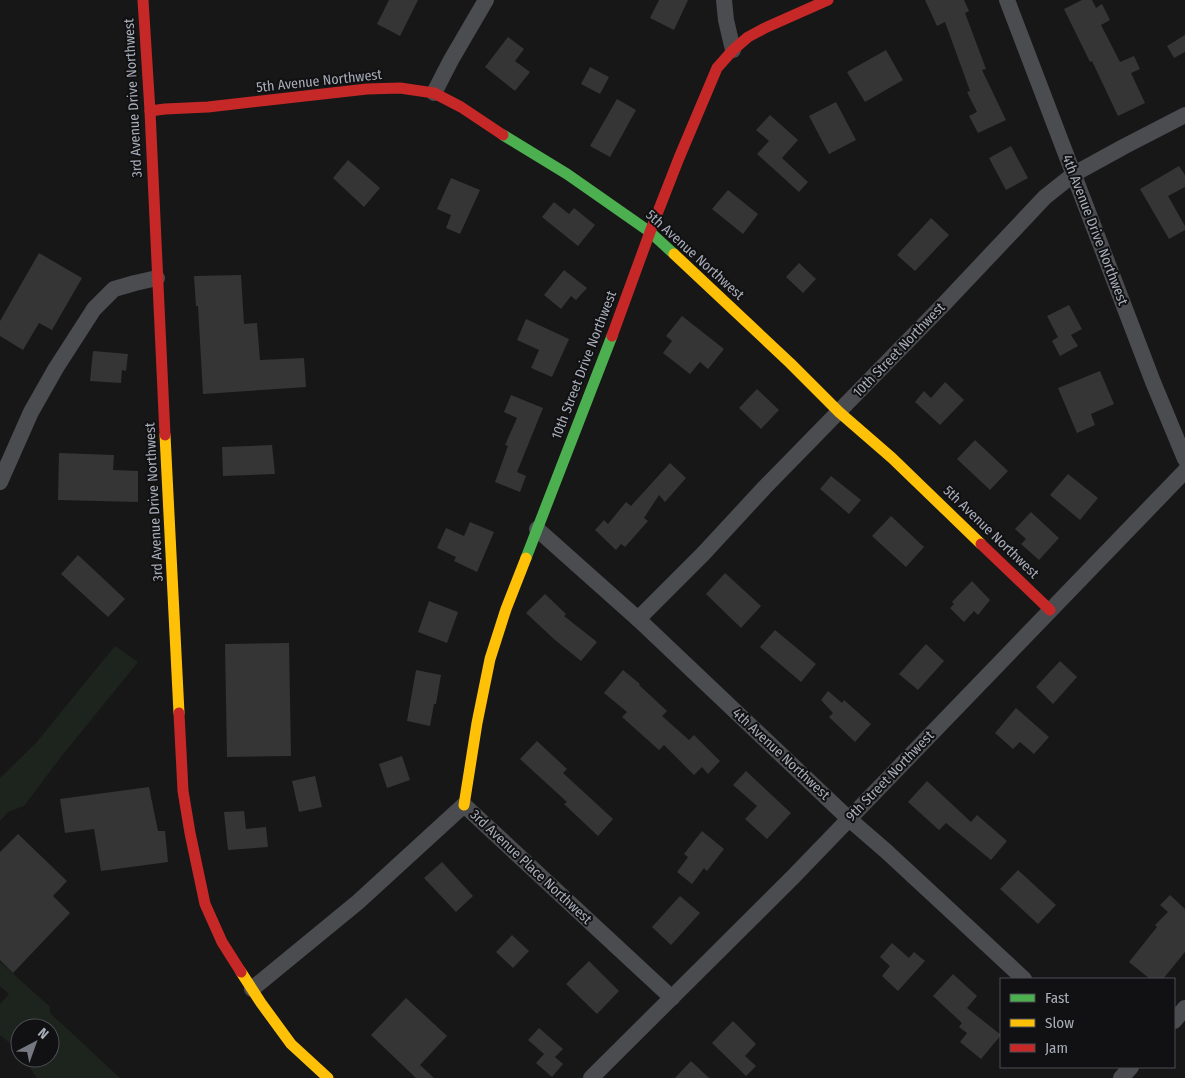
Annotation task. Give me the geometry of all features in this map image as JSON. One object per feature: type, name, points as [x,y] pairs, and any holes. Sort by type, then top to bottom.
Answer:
[{"type":"street","name":"3rd Avenue Drive Northwest","points":[[143,0],[183,791],[190,833],[205,904],[222,942],[252,989],[292,1044],[328,1078]]},
{"type":"street","points":[[434,93],[486,0]]},
{"type":"street","points":[[724,0],[726,20],[733,50]]},
{"type":"street","name":"10th Street Drive Northwest","points":[[464,805],[477,723],[490,659],[506,609],[612,337],[650,232],[717,68],[748,37],[828,0]]},
{"type":"street","name":"4th Avenue Drive Northwest","points":[[1007,0],[1153,382],[1185,459]]},
{"type":"street","name":"5th Avenue Northwest","points":[[150,111],[165,108],[208,107],[367,89],[400,88],[434,93],[461,107],[566,174],[650,232],[790,363],[839,412],[892,458],[1050,610]]},
{"type":"street","name":"10th Street Northwest","points":[[638,618],[703,554],[765,487],[944,304],[1045,197],[1074,174],[1185,115]]},
{"type":"street","points":[[0,482],[31,412],[56,368],[94,309],[114,289],[135,282],[157,278]]},
{"type":"street","name":"9th Street Northwest","points":[[592,1078],[849,819],[1185,471]]},
{"type":"street","name":"4th Avenue Northwest","points":[[537,529],[638,618],[849,819],[1023,978]]},
{"type":"street","name":"3rd Avenue Place Northwest","points":[[252,989],[358,902],[464,805],[672,998]]},
{"type":"street","points":[[1175,1020],[1185,1009]]},
{"type":"shaded area","points":[[115,646],[138,662],[60,758],[24,806],[8,812],[0,821],[0,778],[36,743]]},
{"type":"shaded area","points":[[0,962],[50,1007],[50,1013],[55,1018],[10,1018],[10,1043],[0,1035],[0,1004],[9,994],[0,986]]},
{"type":"shaded area","points":[[60,1022],[120,1078],[37,1078],[30,1068],[60,1068]]},
{"type":"building","points":[[389,0],[418,0],[400,36],[377,24]]},
{"type":"building","points":[[659,0],[688,0],[674,30],[650,18]]},
{"type":"building","points":[[925,0],[964,0],[969,11],[965,13],[986,69],[982,70],[1006,120],[978,133],[969,116],[977,112],[967,92],[970,91],[945,22],[937,26]]},
{"type":"building","points":[[1082,0],[1092,0],[1096,8],[1102,4],[1110,20],[1101,25],[1120,62],[1134,56],[1140,69],[1131,73],[1145,103],[1118,116],[1092,61],[1090,62],[1064,9]]},
{"type":"building","points":[[1185,35],[1185,52],[1174,58],[1167,46]]},
{"type":"building","points":[[508,37],[524,49],[515,61],[530,72],[515,91],[485,67]]},
{"type":"building","points":[[886,50],[903,80],[865,102],[847,72]]},
{"type":"building","points":[[590,67],[609,77],[600,94],[581,84]]},
{"type":"building","points":[[617,99],[636,110],[610,157],[590,146]]},
{"type":"building","points":[[836,102],[856,140],[829,154],[809,116]]},
{"type":"building","points":[[770,115],[798,140],[782,158],[808,182],[799,192],[757,154],[769,141],[756,130]]},
{"type":"building","points":[[1011,146],[1028,178],[1006,190],[989,158]]},
{"type":"building","points":[[348,160],[380,188],[364,207],[333,178]]},
{"type":"building","points":[[1179,166],[1185,175],[1185,187],[1168,196],[1185,226],[1185,230],[1169,239],[1140,189]]},
{"type":"building","points":[[451,178],[480,190],[460,234],[446,228],[451,215],[437,209]]},
{"type":"building","points":[[728,190],[758,214],[743,234],[712,209]]},
{"type":"building","points":[[554,202],[569,214],[574,208],[595,225],[578,246],[542,217]]},
{"type":"building","points":[[931,218],[949,235],[915,271],[897,255]]},
{"type":"building","points":[[39,253],[82,278],[52,330],[39,323],[23,350],[0,336],[0,321]]},
{"type":"building","points":[[799,263],[816,279],[803,293],[786,277]]},
{"type":"building","points":[[564,270],[587,288],[576,300],[571,296],[561,309],[544,295]]},
{"type":"building","points":[[241,275],[244,324],[257,323],[260,360],[304,358],[306,387],[203,394],[198,306],[196,306],[194,276]]},
{"type":"building","points":[[1069,305],[1082,329],[1071,335],[1078,346],[1060,356],[1052,341],[1058,337],[1047,316]]},
{"type":"building","points":[[682,316],[724,349],[708,369],[700,362],[690,374],[663,353],[672,341],[666,336]]},
{"type":"building","points":[[526,319],[569,339],[552,377],[531,368],[539,350],[517,340]]},
{"type":"building","points":[[93,351],[128,354],[126,371],[122,370],[121,383],[90,381]]},
{"type":"building","points":[[1100,371],[1114,404],[1091,414],[1095,425],[1077,433],[1058,388]]},
{"type":"building","points":[[945,382],[964,400],[940,425],[915,402],[924,391],[931,398]]},
{"type":"building","points":[[757,389],[779,410],[761,429],[739,408]]},
{"type":"building","points":[[511,395],[543,408],[517,472],[526,476],[520,492],[495,482],[508,446],[505,445],[517,418],[504,412]]},
{"type":"building","points":[[975,440],[1008,471],[990,490],[957,459]]},
{"type":"building","points":[[272,445],[275,474],[223,476],[222,447]]},
{"type":"building","points":[[59,453],[114,455],[113,470],[138,471],[138,502],[58,500]]},
{"type":"building","points":[[670,463],[686,478],[665,502],[659,495],[644,518],[648,521],[625,547],[621,544],[616,550],[595,530],[604,520],[608,524],[626,502],[631,506]]},
{"type":"building","points":[[1068,474],[1098,498],[1080,520],[1050,495]]},
{"type":"building","points":[[831,476],[861,500],[849,514],[820,489]]},
{"type":"building","points":[[1031,512],[1059,538],[1039,560],[1021,544],[1026,539],[1015,529]]},
{"type":"building","points":[[891,516],[924,547],[906,567],[872,536]]},
{"type":"building","points":[[470,522],[494,532],[477,572],[454,561],[456,557],[437,548],[446,528],[464,536]]},
{"type":"building","points":[[78,555],[125,599],[108,617],[61,574]]},
{"type":"building","points":[[725,573],[761,606],[741,628],[706,594]]},
{"type":"building","points":[[972,581],[990,600],[978,615],[974,611],[964,622],[950,608],[954,604],[952,602]]},
{"type":"building","points":[[545,594],[566,614],[564,616],[597,642],[581,661],[526,613]]},
{"type":"building","points":[[429,601],[458,612],[447,643],[418,632]]},
{"type":"building","points":[[775,630],[816,664],[801,682],[760,647]]},
{"type":"building","points":[[289,643],[291,756],[227,757],[225,644]]},
{"type":"building","points":[[926,644],[944,661],[918,690],[899,674]]},
{"type":"building","points":[[1060,661],[1077,677],[1053,704],[1036,687]]},
{"type":"building","points":[[416,670],[441,675],[430,726],[407,721]]},
{"type":"building","points":[[623,670],[667,711],[662,716],[689,740],[694,735],[720,761],[708,774],[702,767],[694,775],[664,745],[659,750],[622,717],[627,712],[604,693]]},
{"type":"building","points":[[828,691],[842,703],[844,700],[871,724],[855,742],[829,717],[833,713],[821,700]]},
{"type":"building","points":[[1016,708],[1049,737],[1034,754],[1020,742],[1013,749],[995,733]]},
{"type":"building","points":[[537,741],[567,769],[563,773],[613,819],[598,836],[564,804],[567,802],[520,759]]},
{"type":"building","points":[[402,756],[410,780],[387,788],[379,764]]},
{"type":"building","points":[[746,771],[791,813],[767,839],[745,819],[757,806],[733,785]]},
{"type":"building","points":[[315,776],[322,807],[299,812],[292,781]]},
{"type":"building","points":[[927,781],[971,822],[977,815],[1007,841],[991,860],[946,823],[939,830],[908,802]]},
{"type":"building","points":[[149,787],[158,831],[165,831],[168,862],[101,871],[94,829],[65,833],[60,799]]},
{"type":"building","points":[[244,811],[246,829],[266,827],[268,847],[228,850],[224,812]]},
{"type":"building","points":[[702,831],[724,849],[707,871],[704,868],[692,884],[677,872],[688,857],[684,854]]},
{"type":"building","points":[[18,834],[67,881],[53,896],[70,913],[13,973],[0,960],[0,852]]},
{"type":"building","points":[[442,862],[473,896],[456,912],[424,878]]},
{"type":"building","points":[[1018,870],[1056,905],[1038,924],[1000,889]]},
{"type":"building","points":[[1170,895],[1185,909],[1185,952],[1164,978],[1149,978],[1129,962],[1157,927],[1155,925],[1168,912],[1160,905]]},
{"type":"building","points":[[680,896],[700,913],[671,945],[652,927]]},
{"type":"building","points":[[512,935],[529,951],[513,968],[496,952]]},
{"type":"building","points":[[892,943],[909,958],[914,952],[925,961],[898,991],[882,976],[890,966],[880,957]]},
{"type":"building","points":[[589,961],[619,991],[597,1014],[566,984]]},
{"type":"building","points":[[953,974],[977,996],[967,1008],[1000,1034],[981,1059],[960,1042],[967,1033],[959,1027],[962,1023],[933,996]]},
{"type":"building","points":[[406,998],[447,1036],[420,1065],[434,1078],[416,1078],[371,1035]]},
{"type":"building","points":[[733,1021],[756,1044],[745,1056],[756,1066],[746,1076],[712,1043]]},
{"type":"building","points":[[539,1028],[563,1049],[555,1057],[563,1064],[552,1077],[536,1063],[544,1054],[528,1040]]},
{"type":"building","points":[[691,1061],[709,1078],[675,1078]]},
{"type":"traffic: fast","points":[[503,135],[567,174],[650,232],[674,254]]},
{"type":"traffic: fast","points":[[526,558],[612,336]]},
{"type":"traffic: slow","points":[[674,254],[790,363],[839,412],[892,458],[981,544]]},
{"type":"traffic: slow","points":[[165,435],[179,713]]},
{"type":"traffic: slow","points":[[464,805],[477,723],[490,659],[506,609],[526,558]]},
{"type":"traffic: slow","points":[[241,972],[291,1044],[328,1078]]},
{"type":"traffic: jam","points":[[143,0],[165,435]]},
{"type":"traffic: jam","points":[[612,336],[650,232],[717,68],[748,37],[828,0]]},
{"type":"traffic: jam","points":[[150,111],[208,107],[367,89],[400,88],[434,93],[461,107],[503,135]]},
{"type":"traffic: jam","points":[[981,544],[1050,610]]},
{"type":"traffic: jam","points":[[179,713],[183,791],[205,904],[222,942],[241,972]]}]
